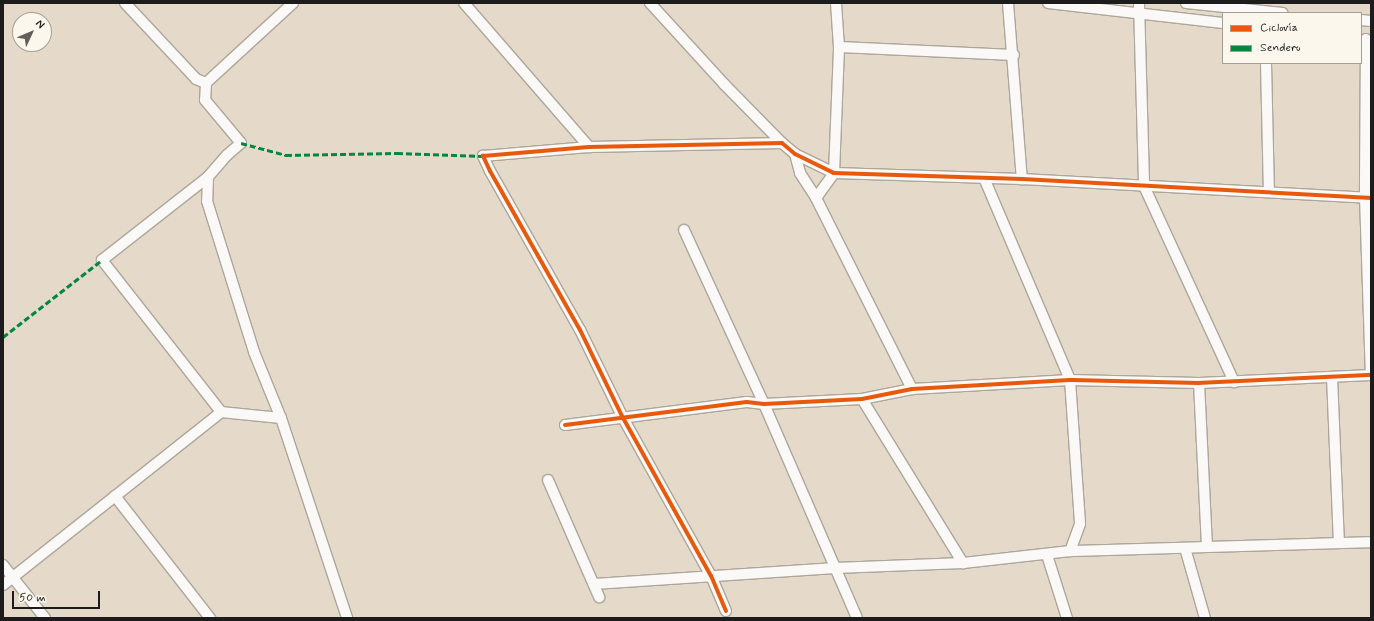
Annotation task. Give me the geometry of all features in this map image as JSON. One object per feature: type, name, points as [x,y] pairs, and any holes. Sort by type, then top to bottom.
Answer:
[{"type":"street","points":[[125,3],[196,79],[206,83]]},
{"type":"street","points":[[464,3],[589,147]]},
{"type":"street","points":[[650,3],[724,84],[782,143],[795,154],[834,173],[984,178],[1368,197]]},
{"type":"street","points":[[816,198],[834,173],[839,47],[836,3]]},
{"type":"street","points":[[1008,3],[1014,55],[1022,180]]},
{"type":"street","points":[[1048,3],[1222,23]]},
{"type":"street","points":[[1139,3],[1144,186],[1234,382]]},
{"type":"street","points":[[1186,3],[1266,12]]},
{"type":"street","points":[[221,412],[102,260],[208,177],[226,155],[240,143],[205,100],[206,83],[289,4]]},
{"type":"street","points":[[565,425],[746,402],[764,404],[862,399],[912,389],[1070,380],[1199,383],[1371,375],[1366,39]]},
{"type":"street","points":[[839,47],[1014,55]]},
{"type":"street","points":[[1266,64],[1269,192]]},
{"type":"street","points":[[726,611],[711,576],[623,418],[580,330],[483,156],[589,147],[782,143]]},
{"type":"street","points":[[795,154],[800,173],[816,198],[912,389]]},
{"type":"street","points":[[208,177],[207,201],[254,352],[281,418],[346,618]]},
{"type":"street","points":[[984,178],[1070,380],[1080,524],[1070,551]]},
{"type":"street","points":[[684,230],[764,404],[857,618]]},
{"type":"street","points":[[1332,377],[1339,543]]},
{"type":"street","points":[[1199,383],[1206,547]]},
{"type":"street","points":[[862,399],[963,563]]},
{"type":"street","points":[[3,585],[221,412],[281,418]]},
{"type":"street","points":[[548,480],[599,597]]},
{"type":"street","points":[[115,496],[210,618]]},
{"type":"street","points":[[594,584],[835,568],[963,563],[1047,555],[1070,551],[1371,542]]},
{"type":"street","points":[[1184,548],[1205,618]]},
{"type":"street","points":[[1047,555],[1067,618]]},
{"type":"street","points":[[3,565],[45,618]]},
{"type":"marked path","points":[[241,143],[286,155],[397,153],[483,156]]},
{"type":"marked path","points":[[3,337],[102,260]]},
{"type":"cycle path","points":[[726,611],[711,576],[623,418],[580,330],[483,156],[589,147],[782,143],[795,154],[834,173],[1022,179],[1371,198]]},
{"type":"cycle path","points":[[565,425],[747,402],[764,404],[862,399],[912,389],[1070,380],[1199,383],[1371,375]]}]
